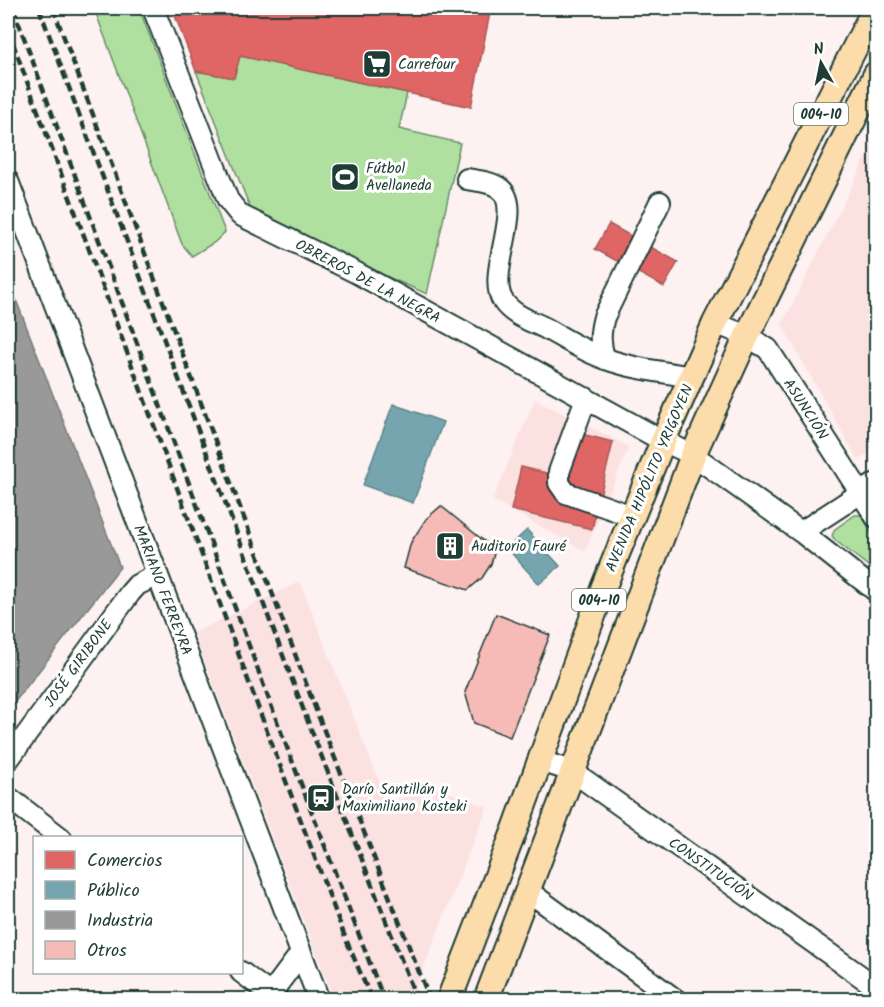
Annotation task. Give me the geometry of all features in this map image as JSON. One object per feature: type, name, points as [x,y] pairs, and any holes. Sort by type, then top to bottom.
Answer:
[{"type":"main road","name":"AVENIDA HIPÓLITO YRIGOYEN","points":[[449,999],[604,586],[663,441],[715,323],[875,8]]},
{"type":"main road","name":"004-10","points":[[486,999],[693,455],[747,336],[876,74]]},
{"type":"street","name":"OBREROS DE LA NEGRA","points":[[153,8],[228,200],[240,215],[355,272],[663,441],[693,455],[801,532],[876,591]]},
{"type":"street","points":[[467,179],[500,187],[507,197],[509,210],[497,284],[502,300],[515,313],[605,359],[643,369],[692,377]]},
{"type":"street","name":"MARIANO FERREYRA","points":[[8,180],[319,999]]},
{"type":"street","points":[[605,359],[600,348],[600,331],[604,317],[660,201]]},
{"type":"street","name":"ASUNCIÓN","points":[[715,323],[747,336],[768,349],[869,488],[876,517]]},
{"type":"street","points":[[586,398],[559,472],[559,483],[566,493],[632,516]]},
{"type":"street","points":[[801,532],[869,488]]},
{"type":"street","name":"JOSÉ GIRIBONE","points":[[8,760],[130,593],[137,585],[157,575]]},
{"type":"street","name":"CONSTITUCIÓN","points":[[540,761],[572,771],[872,988]]},
{"type":"street","points":[[8,797],[60,836]]},
{"type":"street","points":[[528,891],[676,999]]},
{"type":"street","points":[[243,974],[271,998],[301,953]]},
{"type":"shaded area","points":[[876,138],[876,449],[858,460],[782,325]]},
{"type":"shaded area","points":[[535,399],[629,447],[585,551],[493,500]]},
{"type":"shaded area","points":[[300,582],[388,804],[432,786],[487,807],[411,999],[334,999],[194,633]]},
{"type":"green space","points":[[94,8],[139,8],[225,232],[215,242],[192,256],[182,244]]},
{"type":"green space","name":"Fútbol Avellaneda","points":[[240,56],[407,93],[399,129],[460,143],[427,294],[251,210],[196,71],[234,78]]},
{"type":"green space","points":[[855,515],[861,515],[876,539],[876,572],[832,536],[835,529]]},
{"type":"building: Comercios","name":"Carrefour","points":[[172,8],[491,8],[471,107],[240,56],[234,78],[196,71]]},
{"type":"building: Comercios","points":[[609,224],[678,262],[664,287],[595,249]]},
{"type":"building: Comercios","points":[[578,433],[613,442],[592,529],[511,510],[521,467],[568,478]]},
{"type":"building: Público","points":[[393,404],[443,422],[413,503],[363,485]]},
{"type":"building: Público","points":[[527,530],[560,566],[539,584],[507,548]]},
{"type":"building: Industria","points":[[8,279],[120,567],[14,703],[8,698]]},
{"type":"building: Otros","name":"Auditorio Fauré","points":[[441,506],[495,550],[491,564],[482,578],[468,590],[404,568],[411,542],[426,519]]},
{"type":"building: Otros","points":[[496,614],[550,635],[510,737],[474,723],[465,692]]},
{"type":"railway","points":[[13,8],[278,724],[384,1000]]},
{"type":"railway","points":[[39,8],[305,714],[417,1000]]},
{"type":"railway","points":[[53,8],[316,710],[430,1000]]},
{"type":"railway","points":[[8,30],[265,726],[345,937],[372,1000]]},
{"type":"place","name":"Carrefour","points":[[377,64]]},
{"type":"place","name":"Fútbol Avellaneda","points":[[345,177]]},
{"type":"place","name":"Auditorio Fauré","points":[[450,546]]},
{"type":"place","name":"Darío Santillán y Maximiliano Kosteki","points":[[321,798]]}]
